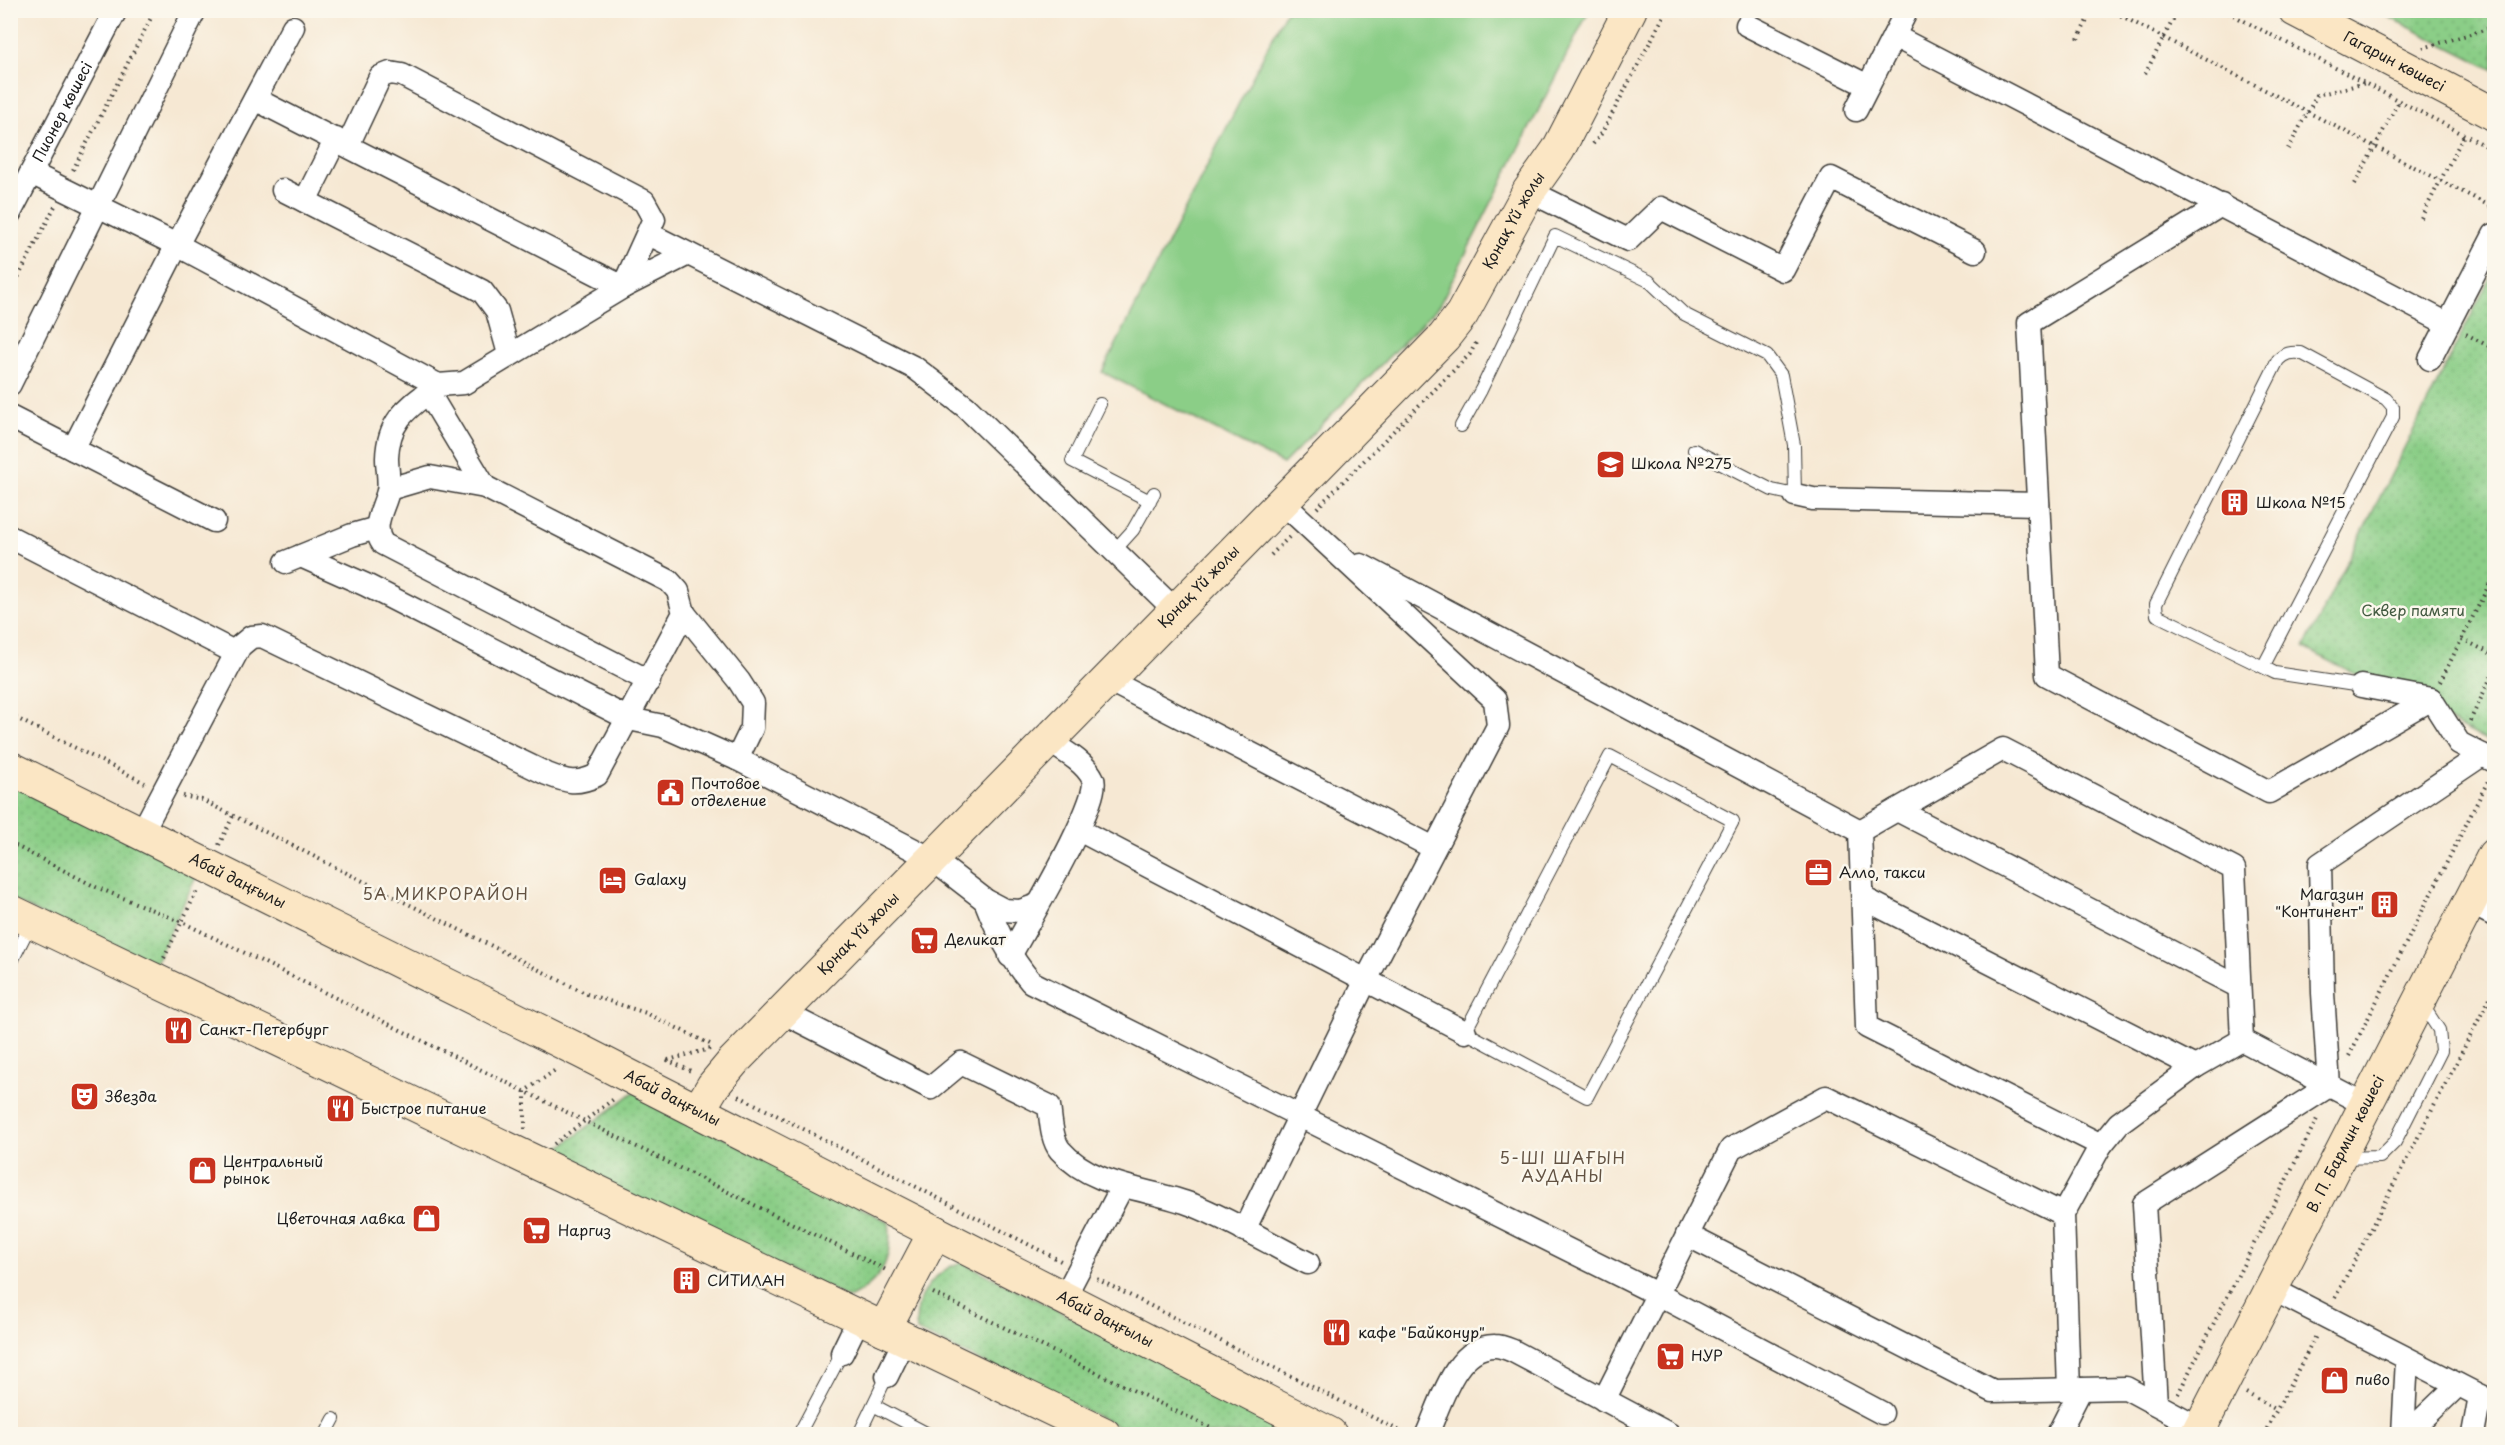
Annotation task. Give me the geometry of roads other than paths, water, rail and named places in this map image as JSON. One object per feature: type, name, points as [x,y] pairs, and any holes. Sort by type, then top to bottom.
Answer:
[{"type":"main road","name":"Қонақ Үй жолы","points":[[698,1111],[714,1086],[734,1062],[782,1012],[1444,337],[1462,314],[1529,191],[1558,150],[1630,10]]},
{"type":"main road","name":"Гагарин көшесі","points":[[2295,10],[2494,114]]},
{"type":"main road","name":"Абай даңғылы","points":[[10,768],[582,1052],[935,1233],[1071,1284],[1330,1434]]},
{"type":"main road","name":"В. П. Бармин көшесі","points":[[2199,1431],[2420,1000],[2482,909],[2494,855]]},
{"type":"main road","points":[[21,916],[1104,1434]]},
{"type":"main road","points":[[883,1329],[935,1233]]},
{"type":"street","name":"Пионер көшесі","points":[[10,213],[116,10]]},
{"type":"street","points":[[10,384],[195,10]]},
{"type":"street","points":[[1856,110],[1907,10]]},
{"type":"street","points":[[1747,25],[1868,86]]},
{"type":"street","points":[[73,449],[177,245],[293,27]]},
{"type":"street","points":[[1894,36],[2448,324]]},
{"type":"street","points":[[305,201],[380,78],[390,73],[402,75],[644,201],[654,219],[623,287]]},
{"type":"street","points":[[255,99],[623,287]]},
{"type":"street","points":[[31,174],[177,245],[433,389],[484,487]]},
{"type":"street","points":[[1529,191],[1628,240],[1661,208],[1783,270],[1831,178],[1975,250]]},
{"type":"street","points":[[283,190],[482,291],[497,311],[509,354]]},
{"type":"street","points":[[2221,206],[2029,323],[2047,675],[2270,792],[2431,699]]},
{"type":"street","points":[[649,234],[915,368],[966,407],[1176,611]]},
{"type":"street","points":[[2430,359],[2494,235]]},
{"type":"street","points":[[649,681],[383,544],[377,528],[389,489],[389,437],[402,413],[433,389],[464,383],[623,287],[688,254]]},
{"type":"street","points":[[10,417],[214,521]]},
{"type":"street","points":[[389,489],[430,477],[484,487],[669,581],[678,591],[684,613],[740,681],[753,703],[753,728],[737,759]]},
{"type":"street","points":[[1795,495],[1813,499],[2038,504]]},
{"type":"street","points":[[1244,1230],[1366,980],[1498,726],[1495,700],[1282,502]]},
{"type":"street","points":[[377,528],[293,559],[366,585],[629,719],[663,726],[737,759],[932,859],[985,900],[1004,910],[1020,911],[1037,905]]},
{"type":"street","points":[[10,537],[236,653]]},
{"type":"street","points":[[1340,555],[1860,831]]},
{"type":"street","points":[[141,834],[236,653],[240,646],[252,637],[262,636],[563,780],[583,782],[597,775],[684,613]]},
{"type":"street","points":[[1108,680],[1434,848]]},
{"type":"street","points":[[2331,1087],[2323,993],[2320,864],[2490,761],[2458,743],[2431,699],[2361,686]]},
{"type":"street","points":[[1010,956],[1079,830],[1095,792],[1094,780],[1071,756],[1048,741]]},
{"type":"street","points":[[1860,831],[2003,749],[2234,869],[2242,1040]]},
{"type":"street","points":[[1897,810],[2239,987]]},
{"type":"street","points":[[1079,830],[1465,1032]]},
{"type":"street","points":[[1860,831],[1867,1027],[2101,1145]]},
{"type":"street","points":[[1863,898],[2195,1067]]},
{"type":"street","points":[[985,900],[1010,956],[1031,982],[1658,1294],[1882,1413]]},
{"type":"street","points":[[782,1012],[931,1088],[960,1063],[1049,1106],[1058,1148],[1075,1164],[1122,1187],[1159,1193],[1195,1206],[1308,1263]]},
{"type":"street","points":[[2242,1040],[2366,1105]]},
{"type":"street","points":[[2058,1434],[2075,1389],[2063,1214],[2101,1145],[2119,1123],[2195,1067],[2242,1040]]},
{"type":"street","points":[[2163,1408],[2144,1204],[2331,1087]]},
{"type":"street","points":[[1604,1400],[1731,1149],[1826,1097],[2063,1214]]},
{"type":"street","points":[[1071,1284],[1122,1187]]},
{"type":"street","points":[[1687,1235],[1993,1391],[2126,1388],[2199,1431]]},
{"type":"street","points":[[2272,1289],[2487,1400],[2473,1434]]},
{"type":"street","points":[[842,1353],[883,1329],[887,1376]]},
{"type":"street","points":[[1426,1434],[1466,1357],[1479,1350],[1495,1346],[1513,1351],[1669,1434]]},
{"type":"street","points":[[2405,1434],[2407,1359]]},
{"type":"street","points":[[2405,1434],[2458,1385]]},
{"type":"lane","points":[[1461,426],[1481,390],[1555,236],[1649,281],[1684,314],[1767,356],[1781,375],[1794,445],[1795,495],[1772,490],[1694,450]]},
{"type":"lane","points":[[2263,667],[2393,417],[2393,408],[2386,399],[2301,353],[2293,352],[2283,355],[2278,360],[2156,604],[2157,615],[2275,673],[2361,686]]},
{"type":"lane","points":[[1100,404],[1072,461],[1152,497],[1133,530],[1114,551]]},
{"type":"lane","points":[[1610,756],[1733,821],[1587,1097],[1465,1032],[1610,756]]},
{"type":"lane","points":[[10,965],[21,916]]},
{"type":"lane","points":[[2339,1158],[2380,1156],[2395,1142],[2441,1051],[2439,1030],[2420,1000]]},
{"type":"lane","points":[[799,1434],[842,1353]]},
{"type":"lane","points":[[859,1434],[887,1376]]},
{"type":"lane","points":[[873,1405],[928,1434]]},
{"type":"lane","points":[[326,1434],[334,1419]]},
{"type":"place","name":"Школа №275","points":[[1610,464]]},
{"type":"place","name":"Школа №15","points":[[2235,503]]},
{"type":"place","name":"Почтовое отделение","points":[[670,793]]},
{"type":"place","name":"Алло, такси","points":[[1818,873]]},
{"type":"place","name":"Galaxy","points":[[613,880]]},
{"type":"place","name":"Магазин \"Континент\"","points":[[2385,904]]},
{"type":"place","name":"Деликат","points":[[924,940]]},
{"type":"place","name":"Санкт-Петербург","points":[[178,1030]]},
{"type":"place","name":"Звезда","points":[[84,1097]]},
{"type":"place","name":"Быстрое питание","points":[[340,1109]]},
{"type":"place","name":"Центральный рынок","points":[[202,1171]]},
{"type":"place","name":"Цветочная лавка","points":[[426,1219]]},
{"type":"place","name":"Наргиз","points":[[537,1231]]},
{"type":"place","name":"СИТИЛАН","points":[[686,1281]]},
{"type":"place","name":"кафе \"Байконур\"","points":[[1337,1333]]},
{"type":"place","name":"НУР","points":[[1670,1356]]},
{"type":"place","name":"пиво","points":[[2334,1380]]},
{"type":"district","name":"5А МИКРОРАЙОН","points":[[446,894]]},
{"type":"district","name":"5-ШІ ШАҒЫН АУДАНЫ","points":[[1563,1167]]},
{"type":"park label","name":"Сквер памяти","points":[[2413,611]]}]
